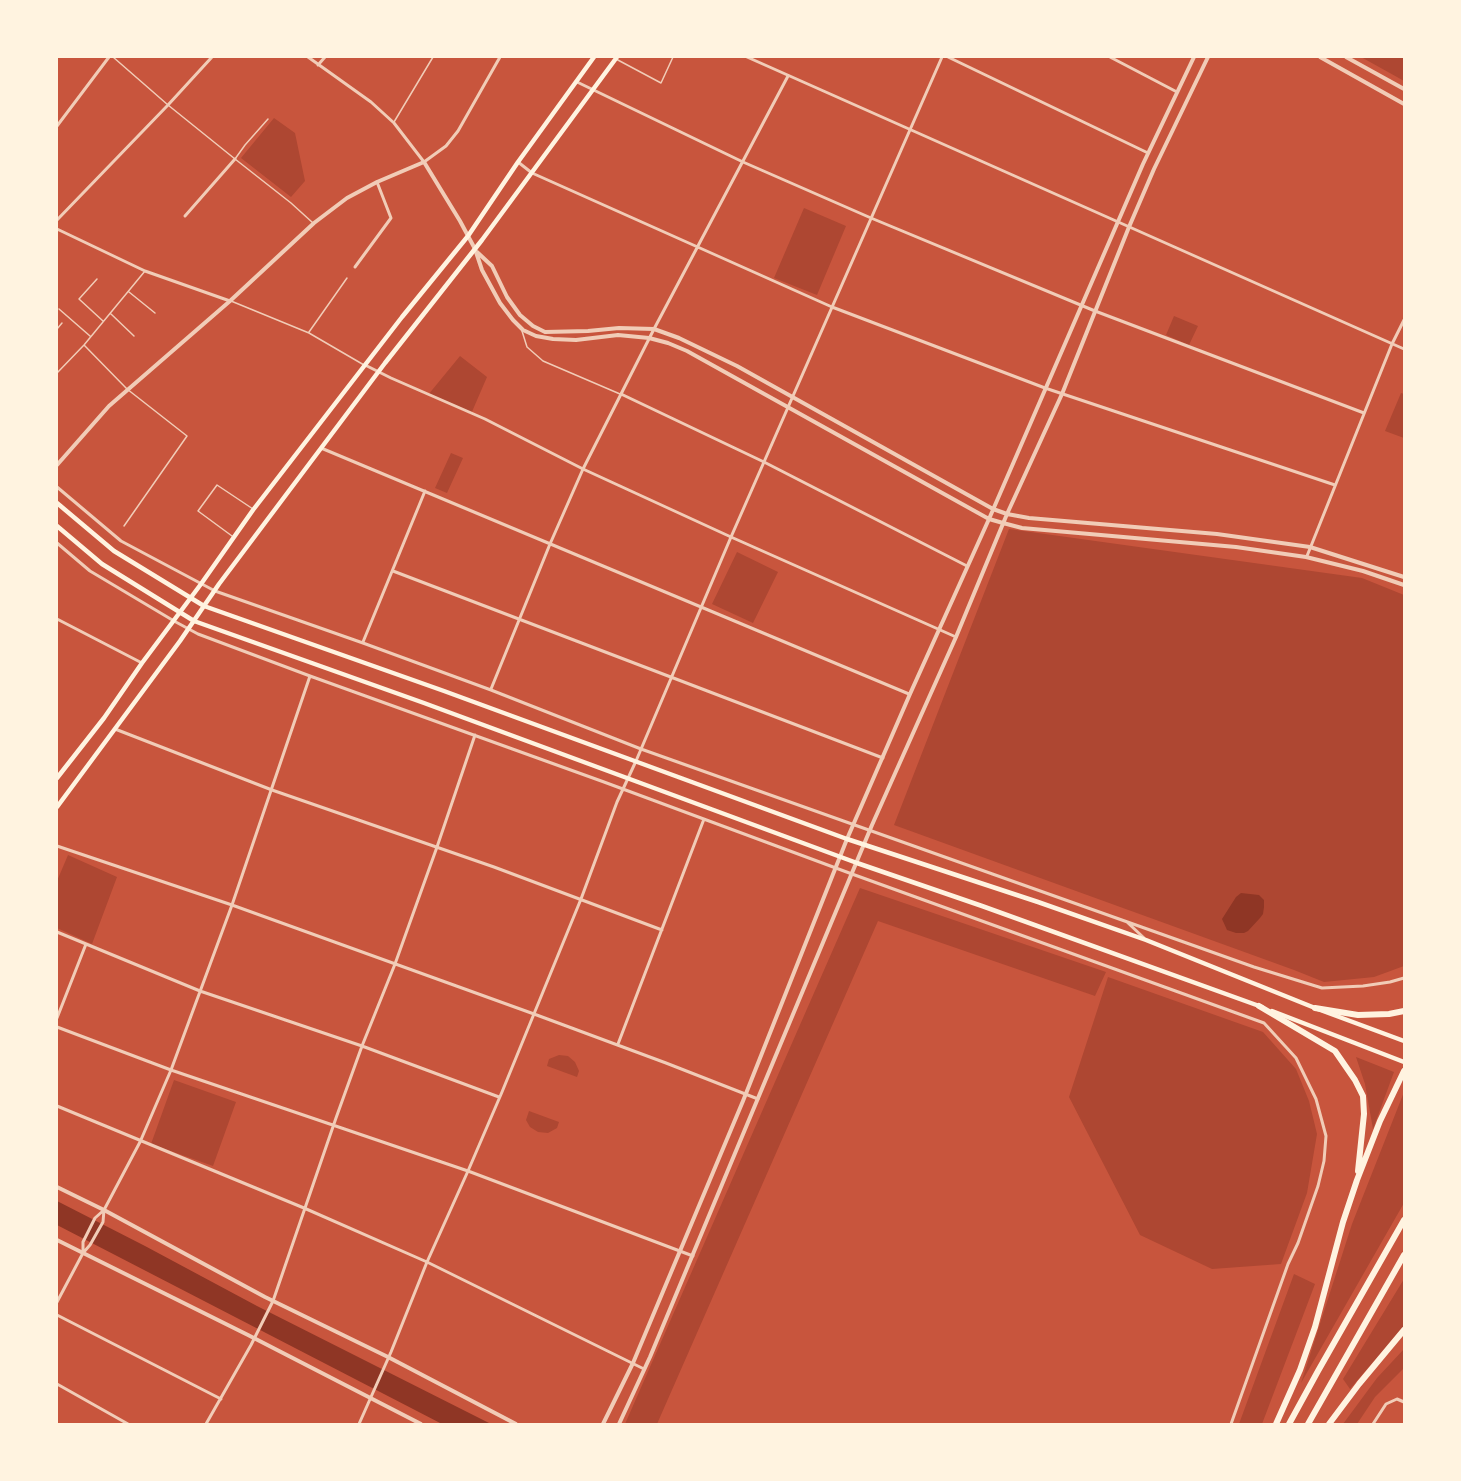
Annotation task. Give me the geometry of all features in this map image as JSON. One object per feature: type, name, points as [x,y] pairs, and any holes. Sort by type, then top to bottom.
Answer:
[{"type":"highway","points":[[1259,1006],[1335,1051],[1354,1080],[1363,1096],[1364,1114],[1357,1180]]},
{"type":"highway","points":[[1314,1008],[1358,1015],[1404,1011]]},
{"type":"highway","points":[[1276,1424],[1300,1370],[1315,1327],[1343,1222],[1357,1180],[1380,1121],[1404,1071]]},
{"type":"highway","points":[[1289,1424],[1404,1220]]},
{"type":"highway","points":[[1308,1424],[1404,1255]]},
{"type":"highway","points":[[1329,1424],[1404,1330]]},
{"type":"main road","points":[[57,778],[104,718],[253,510],[402,317],[468,236],[594,57]]},
{"type":"main road","points":[[57,807],[219,584],[475,249],[616,58]]},
{"type":"main road","points":[[57,503],[114,551],[204,606],[444,691],[847,839],[1146,940],[1314,1008],[1404,1041]]},
{"type":"main road","points":[[57,526],[102,564],[194,621],[857,863],[1259,1006],[1404,1062]]},
{"type":"street","points":[[57,126],[111,57]]},
{"type":"street","points":[[57,220],[212,57]]},
{"type":"street","points":[[308,57],[371,102],[394,123],[424,162],[460,221],[500,303],[513,320],[536,336],[576,340],[618,335],[650,338],[668,343],[687,351],[989,519],[1003,524],[1022,528],[1236,547],[1306,557],[1363,571],[1404,585]]},
{"type":"street","points":[[318,65],[325,57]]},
{"type":"street","points":[[57,465],[127,389],[230,301],[314,224],[347,198],[424,162],[446,146],[458,131],[500,57]]},
{"type":"street","points":[[747,57],[1404,349]]},
{"type":"street","points":[[359,1424],[500,1097],[581,899],[617,802],[942,57]]},
{"type":"street","points":[[948,57],[1148,153]]},
{"type":"street","points":[[1110,57],[1177,92]]},
{"type":"street","points":[[603,1424],[633,1363],[680,1251],[847,839],[1148,153],[1194,57]]},
{"type":"street","points":[[619,1424],[693,1256],[870,831],[956,637],[1007,514],[1062,394],[1129,227],[1208,57]]},
{"type":"street","points":[[1320,57],[1404,104]]},
{"type":"street","points":[[1346,57],[1404,89]]},
{"type":"street","points":[[490,690],[583,469],[788,76]]},
{"type":"street","points":[[577,82],[743,162],[871,218],[1095,311],[1364,413]]},
{"type":"street","points":[[185,216],[235,159]]},
{"type":"street","points":[[518,162],[532,173],[832,307],[1045,388],[1335,485]]},
{"type":"street","points":[[355,267],[391,218],[377,182]]},
{"type":"street","points":[[57,229],[145,271],[230,301]]},
{"type":"street","points":[[475,249],[492,266],[507,297],[520,315],[545,332],[588,331],[619,327],[654,329],[679,338],[737,366],[993,509],[1007,514],[1029,518],[1217,534],[1310,547],[1404,577]]},
{"type":"street","points":[[1306,557],[1392,344],[1404,320]]},
{"type":"street","points":[[365,365],[485,419],[583,469],[956,637]]},
{"type":"street","points":[[621,394],[764,462],[967,566]]},
{"type":"street","points":[[321,448],[910,694]]},
{"type":"street","points":[[57,487],[121,541],[215,591],[490,690],[641,749],[1254,967],[1322,988],[1363,986],[1404,978]]},
{"type":"street","points":[[363,643],[425,491]]},
{"type":"street","points":[[57,543],[90,571],[188,629],[310,676],[1264,1023],[1296,1058],[1316,1099],[1326,1136],[1324,1161],[1318,1186],[1298,1243],[1288,1264],[1231,1424]]},
{"type":"street","points":[[393,571],[883,758]]},
{"type":"street","points":[[57,619],[142,663]]},
{"type":"street","points":[[83,1253],[83,1242],[95,1218],[104,1210],[140,1142],[171,1070],[232,905],[310,676]]},
{"type":"street","points":[[115,729],[272,790],[437,847],[662,930]]},
{"type":"street","points":[[206,1424],[255,1338],[273,1300],[362,1046],[395,964],[437,847],[475,735]]},
{"type":"street","points":[[618,1044],[704,819]]},
{"type":"street","points":[[57,846],[232,905],[618,1044],[758,1099]]},
{"type":"street","points":[[1126,921],[1146,940]]},
{"type":"street","points":[[57,932],[200,991],[362,1046],[500,1097]]},
{"type":"street","points":[[57,1018],[86,944]]},
{"type":"street","points":[[57,1027],[171,1070],[468,1171],[693,1256]]},
{"type":"street","points":[[57,1106],[304,1208],[427,1262],[645,1369]]},
{"type":"street","points":[[57,1187],[516,1424]]},
{"type":"street","points":[[57,1302],[83,1253],[103,1222],[104,1210]]},
{"type":"street","points":[[57,1240],[255,1338],[421,1424]]},
{"type":"street","points":[[57,1315],[221,1399]]},
{"type":"street","points":[[57,1384],[128,1424]]},
{"type":"street","points":[[1373,1424],[1386,1404],[1397,1399],[1404,1402]]},
{"type":"lane","points":[[111,57],[314,224]]},
{"type":"lane","points":[[394,123],[433,57]]},
{"type":"lane","points":[[616,58],[661,83],[673,57]]},
{"type":"lane","points":[[235,159],[268,119]]},
{"type":"lane","points":[[57,373],[91,337],[145,271]]},
{"type":"lane","points":[[309,333],[347,278]]},
{"type":"lane","points":[[97,279],[79,299],[104,321]]},
{"type":"lane","points":[[128,291],[155,313]]},
{"type":"lane","points":[[230,301],[309,333],[365,365]]},
{"type":"lane","points":[[59,309],[91,337]]},
{"type":"lane","points":[[110,314],[134,336]]},
{"type":"lane","points":[[57,329],[62,323]]},
{"type":"lane","points":[[522,328],[527,347],[543,361],[621,394]]},
{"type":"lane","points":[[84,345],[127,389],[187,436],[124,526]]},
{"type":"lane","points":[[234,537],[198,511],[217,485],[253,510]]},
{"type":"shaded area","points":[[1361,57],[1404,57],[1404,81],[1397,77]]},
{"type":"shaded area","points":[[274,118],[295,133],[305,181],[291,197],[241,158]]},
{"type":"shaded area","points":[[804,208],[846,226],[817,295],[774,278]]},
{"type":"shaded area","points":[[1174,316],[1198,326],[1189,345],[1166,335]]},
{"type":"shaded area","points":[[460,356],[487,377],[471,414],[428,395]]},
{"type":"shaded area","points":[[1401,393],[1404,394],[1404,438],[1385,431]]},
{"type":"shaded area","points":[[451,453],[463,458],[447,493],[435,488]]},
{"type":"shaded area","points":[[1009,529],[1362,578],[1404,595],[1404,966],[1374,977],[1324,982],[894,825]]},
{"type":"shaded area","points":[[737,552],[778,572],[753,623],[712,604]]},
{"type":"shaded area","points":[[68,855],[117,877],[92,944],[57,928],[57,881]]},
{"type":"shaded area","points":[[860,888],[1106,972],[1095,996],[878,921],[657,1424],[625,1424]]},
{"type":"shaded area","points":[[1241,893],[1259,895],[1264,900],[1264,907],[1263,914],[1248,931],[1236,933],[1227,930],[1222,919]]},
{"type":"shaded area","points":[[1108,977],[1263,1032],[1296,1069],[1309,1101],[1317,1134],[1307,1193],[1281,1264],[1212,1269],[1140,1235],[1069,1097]]},
{"type":"shaded area","points":[[559,1055],[568,1056],[575,1062],[579,1071],[577,1077],[547,1066],[549,1059]]},
{"type":"shaded area","points":[[1356,1057],[1394,1072],[1373,1129],[1365,1084]]},
{"type":"shaded area","points":[[174,1080],[236,1102],[213,1166],[151,1144]]},
{"type":"shaded area","points":[[1404,1092],[1404,1203],[1301,1383],[1352,1224]]},
{"type":"shaded area","points":[[529,1111],[559,1122],[557,1128],[548,1133],[538,1132],[530,1127],[526,1120]]},
{"type":"shaded area","points":[[57,1201],[257,1306],[491,1424],[442,1424],[57,1225]]},
{"type":"shaded area","points":[[1294,1274],[1315,1284],[1262,1424],[1239,1424]]},
{"type":"shaded area","points":[[1404,1279],[1404,1326],[1350,1389],[1343,1379]]},
{"type":"shaded area","points":[[1404,1349],[1404,1368],[1375,1397],[1357,1424],[1343,1424],[1377,1378]]}]
